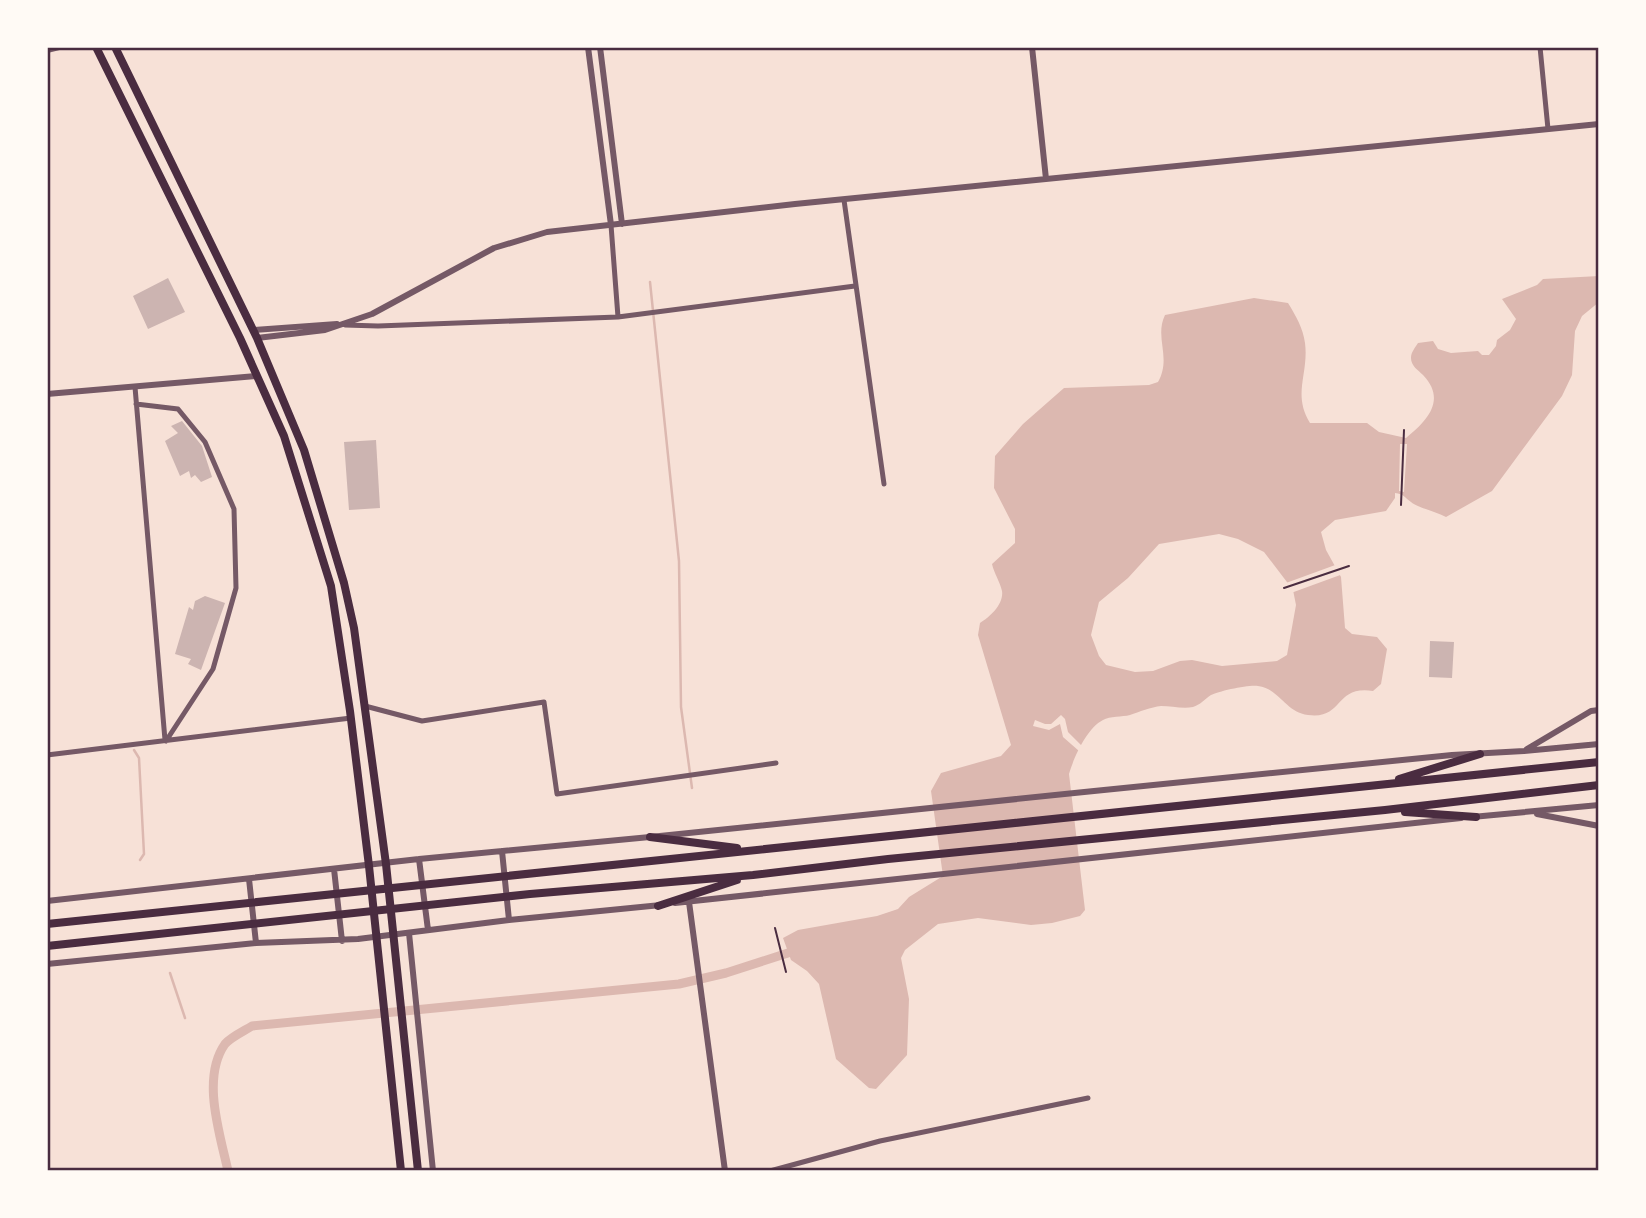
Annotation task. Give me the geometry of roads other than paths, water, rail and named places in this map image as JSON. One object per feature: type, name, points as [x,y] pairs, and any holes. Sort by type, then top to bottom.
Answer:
[{"type":"main road","points":[[96,47],[284,436],[331,586],[369,866],[401,1171]]},
{"type":"main road","points":[[115,47],[255,334],[304,450],[331,536],[354,628],[365,706],[400,986],[418,1171]]},
{"type":"main road","points":[[1381,785],[1479,754]]},
{"type":"main road","points":[[47,924],[1599,762]]},
{"type":"main road","points":[[47,946],[530,894],[753,875],[888,859],[1385,810],[1599,785]]},
{"type":"main road","points":[[1385,810],[1476,817]]},
{"type":"main road","points":[[650,837],[750,850]]},
{"type":"main road","points":[[658,906],[753,875]]},
{"type":"street","points":[[47,50],[59,47]]},
{"type":"street","points":[[588,47],[611,225],[618,317]]},
{"type":"street","points":[[600,47],[622,224]]},
{"type":"street","points":[[1032,47],[1046,179]]},
{"type":"street","points":[[1540,47],[1548,130]]},
{"type":"street","points":[[255,334],[325,330],[372,314],[494,248],[547,232],[1599,124]]},
{"type":"street","points":[[844,200],[884,484]]},
{"type":"street","points":[[342,324],[377,326],[618,317],[855,286]]},
{"type":"street","points":[[47,394],[257,376]]},
{"type":"street","points":[[135,387],[166,741]]},
{"type":"street","points":[[136,404],[178,409],[205,442],[233,509],[236,588],[213,669],[166,741]]},
{"type":"street","points":[[365,706],[422,721],[544,702],[557,794],[776,763]]},
{"type":"street","points":[[1524,751],[1591,711],[1599,710]]},
{"type":"street","points":[[47,755],[351,718]]},
{"type":"street","points":[[47,901],[419,859],[1094,791],[1599,744]]},
{"type":"street","points":[[47,964],[257,943],[394,936],[509,920],[1599,805]]},
{"type":"street","points":[[1532,813],[1599,826]]},
{"type":"street","points":[[502,851],[509,920]]},
{"type":"street","points":[[419,859],[428,930]]},
{"type":"street","points":[[334,869],[342,940]]},
{"type":"street","points":[[249,879],[257,943]]},
{"type":"street","points":[[690,902],[725,1171]]},
{"type":"street","points":[[409,933],[433,1171]]},
{"type":"street","points":[[770,1171],[880,1141],[1088,1098]]},
{"type":"waterway","points":[[650,282],[679,561],[681,707],[692,788]]},
{"type":"waterway","points":[[134,750],[139,758],[144,854],[140,860]]},
{"type":"waterway","points":[[228,1171],[214,1106],[214,1073],[225,1044],[252,1026],[679,984],[726,973],[788,953]]},
{"type":"waterway","points":[[170,973],[185,1018]]}]
